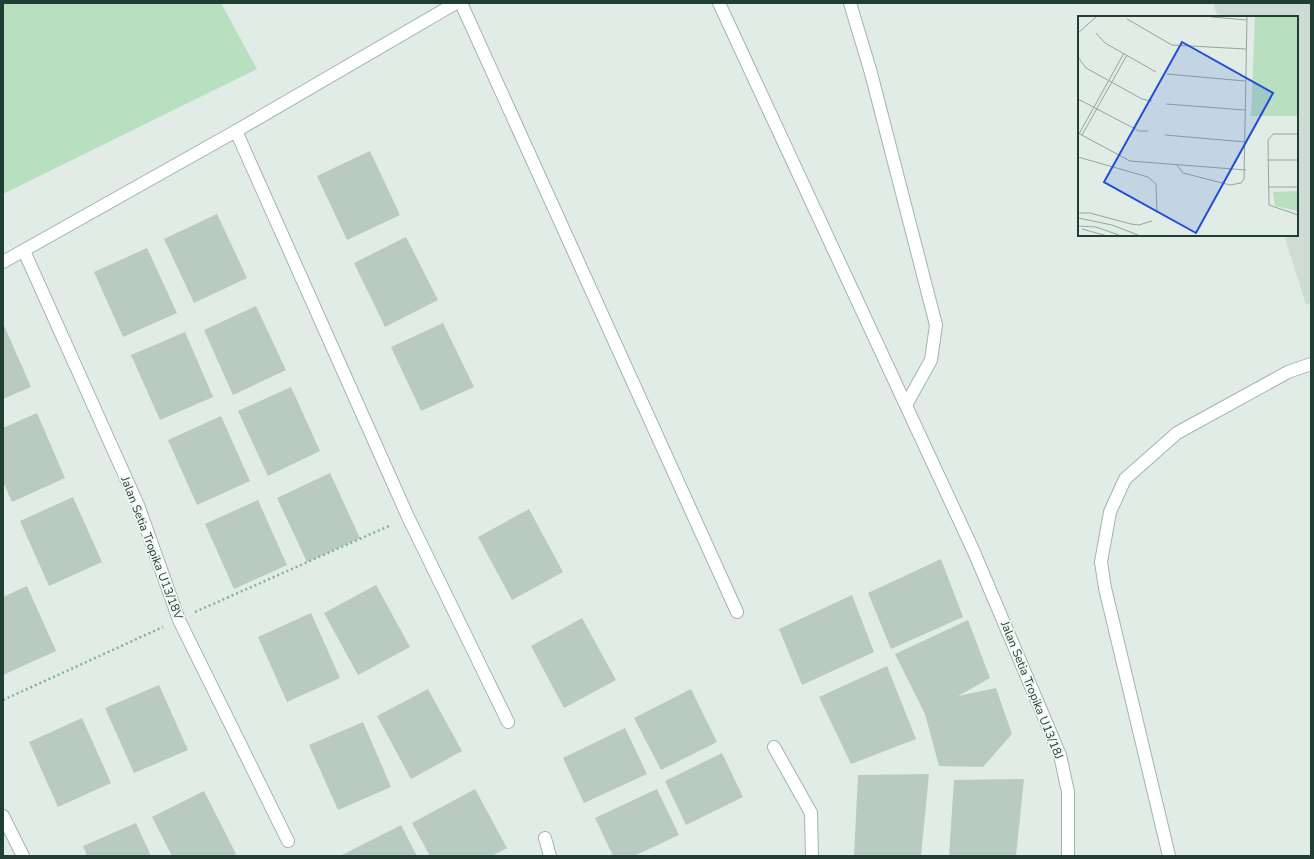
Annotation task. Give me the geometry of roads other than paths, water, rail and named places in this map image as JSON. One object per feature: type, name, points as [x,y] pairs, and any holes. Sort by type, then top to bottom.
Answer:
[{"type":"street","points":[[3,262],[236,131],[456,3]]},
{"type":"street","points":[[461,3],[737,612]]},
{"type":"street","name":"Jalan Setia Tropika U13/18J","points":[[719,3],[974,552],[1060,755],[1068,792],[1068,856]]},
{"type":"street","points":[[850,3],[871,73],[936,325],[931,360],[906,405]]},
{"type":"street","points":[[236,131],[408,517],[508,722]]},
{"type":"street","name":"Jalan Setia Tropika U13/18V","points":[[24,251],[138,505],[179,620],[288,841]]},
{"type":"street","points":[[1169,856],[1105,588],[1101,562],[1110,512],[1125,479],[1177,433],[1288,372],[1311,364]]},
{"type":"street","points":[[774,747],[811,814],[812,856]]},
{"type":"street","points":[[3,816],[23,856]]},
{"type":"street","points":[[545,838],[550,856]]}]
